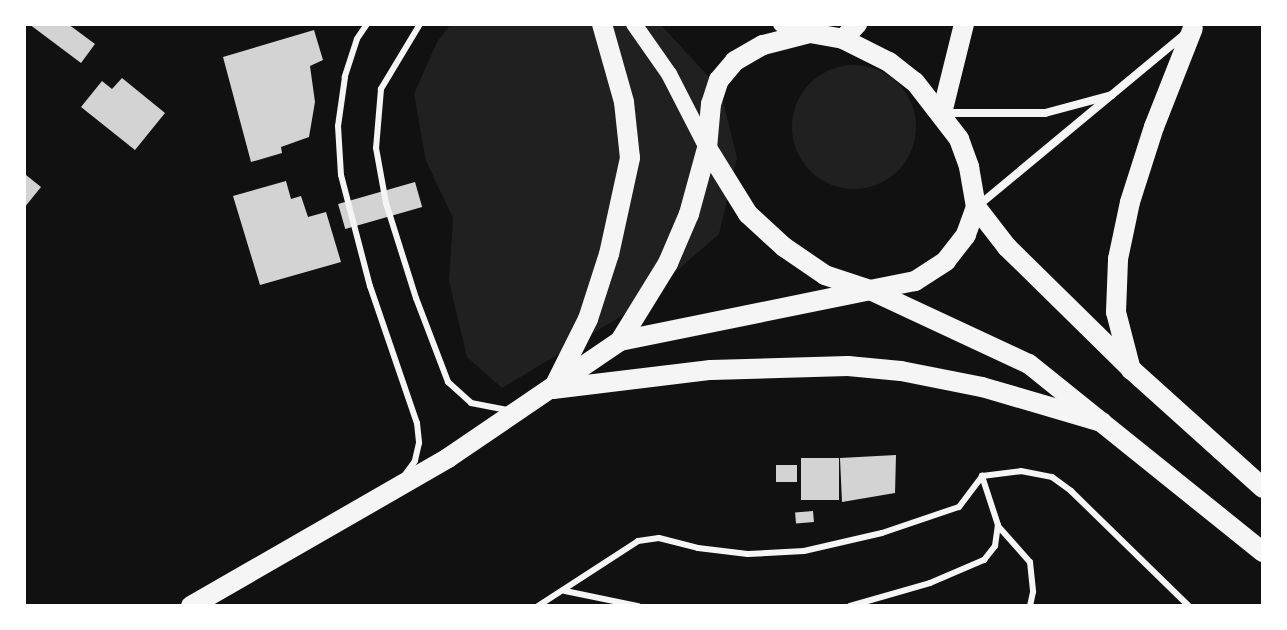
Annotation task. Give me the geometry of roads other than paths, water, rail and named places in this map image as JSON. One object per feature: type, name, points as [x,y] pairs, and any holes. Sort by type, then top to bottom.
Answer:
[{"type":"highway","points":[[553,389],[592,306],[620,210],[630,158],[624,102],[602,24]]},
{"type":"highway","points":[[942,113],[964,24]]},
{"type":"highway","points":[[1132,370],[1116,312],[1118,259],[1130,202],[1154,127],[1195,26]]},
{"type":"highway","points":[[191,606],[393,490],[522,411],[620,341],[668,263],[689,214],[707,148],[711,104],[719,80],[735,61],[763,45],[810,33],[850,31],[915,82],[942,113],[959,139],[969,167],[976,207],[1007,247],[1132,370],[1263,488]]},
{"type":"highway","points":[[707,148],[748,214],[784,247],[825,275],[870,290],[1029,364],[1263,552]]},
{"type":"highway","points":[[620,341],[915,281],[946,261],[966,235],[976,207]]},
{"type":"highway","points":[[553,389],[711,370],[848,366],[901,371],[982,387],[1102,422]]},
{"type":"main road","points":[[634,24],[669,74],[707,148]]},
{"type":"main road","points":[[781,24],[810,33]]},
{"type":"street","points":[[976,207],[1195,26]]},
{"type":"street","points":[[942,113],[1045,113],[1116,94]]},
{"type":"lane","points":[[367,24],[357,39],[345,77],[338,126],[341,175],[370,286],[417,423],[419,443],[415,461],[393,490]]},
{"type":"lane","points":[[420,24],[381,89],[376,148],[386,203],[416,298],[448,382],[471,403],[496,410],[522,411]]},
{"type":"lane","points":[[538,606],[638,541],[659,538],[698,548],[748,554],[804,551],[882,533],[959,507],[982,476],[1021,471],[1052,477],[1071,491],[1189,606]]},
{"type":"lane","points":[[982,476],[998,525],[1030,562],[1033,592],[1030,606]]},
{"type":"lane","points":[[850,606],[930,583],[984,560],[995,546],[998,525]]},
{"type":"lane","points":[[565,591],[638,606]]}]
